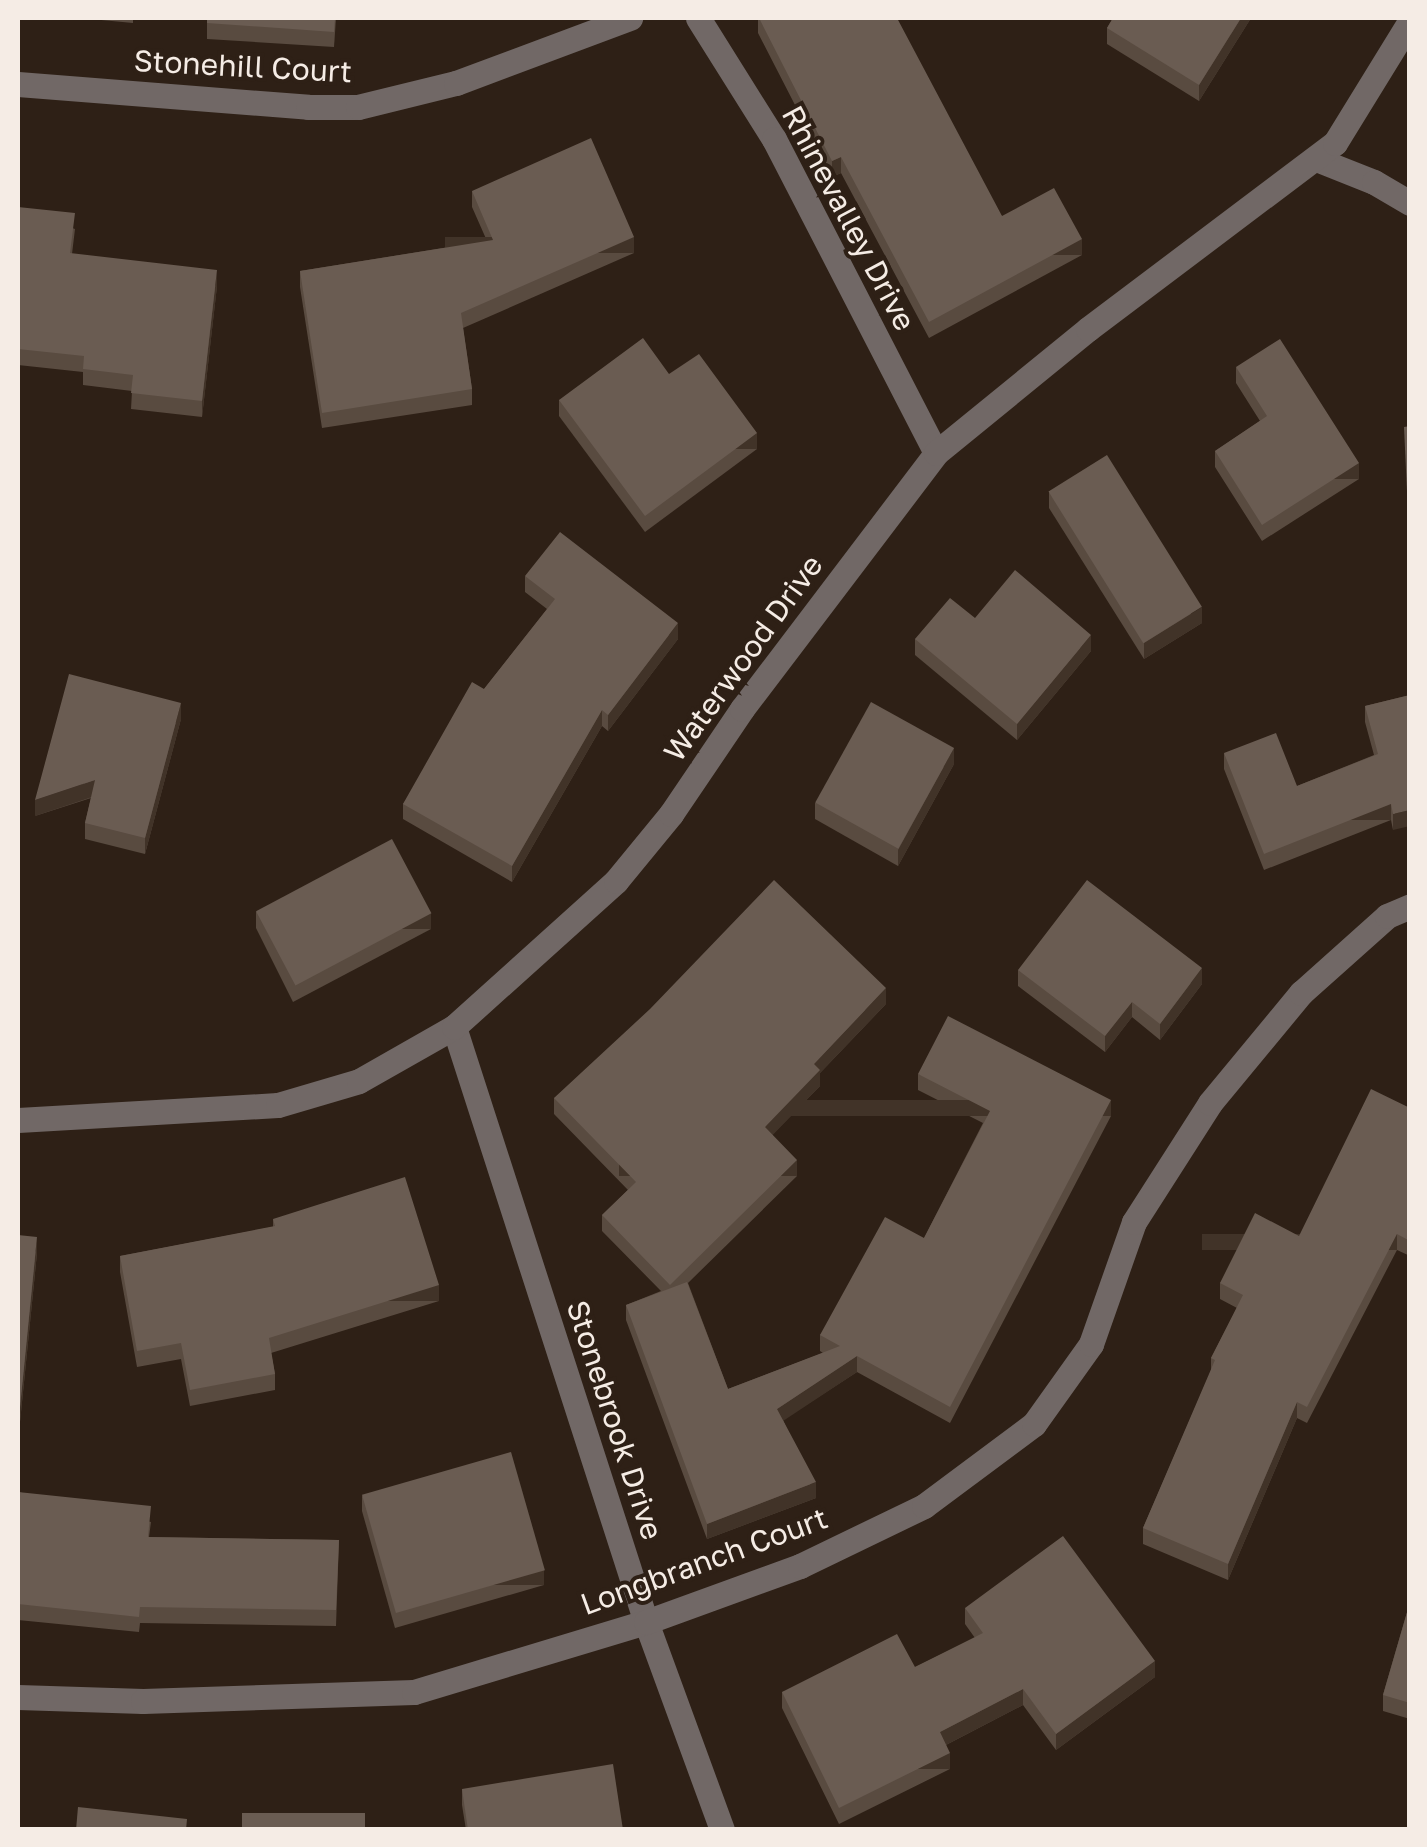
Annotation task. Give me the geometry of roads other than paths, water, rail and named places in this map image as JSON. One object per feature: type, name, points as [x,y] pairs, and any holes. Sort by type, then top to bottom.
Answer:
[{"type":"street","name":"Stonehill Court","points":[[18,84],[308,107],[358,107],[456,83],[630,18]]},
{"type":"street","name":"Rhinevalley Drive","points":[[698,18],[774,139],[936,453]]},
{"type":"street","name":"Waterwood Drive","points":[[18,1120],[278,1106],[359,1081],[454,1028],[616,882],[671,814],[742,709],[936,453],[1088,329],[1335,143],[1410,21]]},
{"type":"street","points":[[1316,159],[1374,182],[1410,203]]},
{"type":"street","name":"Longbranch Court","points":[[18,1696],[143,1701],[414,1692],[646,1622],[800,1566],[924,1506],[1034,1424],[1091,1344],[1134,1222],[1210,1103],[1301,993],[1388,916],[1410,906]]},
{"type":"street","name":"Stonebrook Drive","points":[[454,1028],[646,1622],[722,1830]]}]
